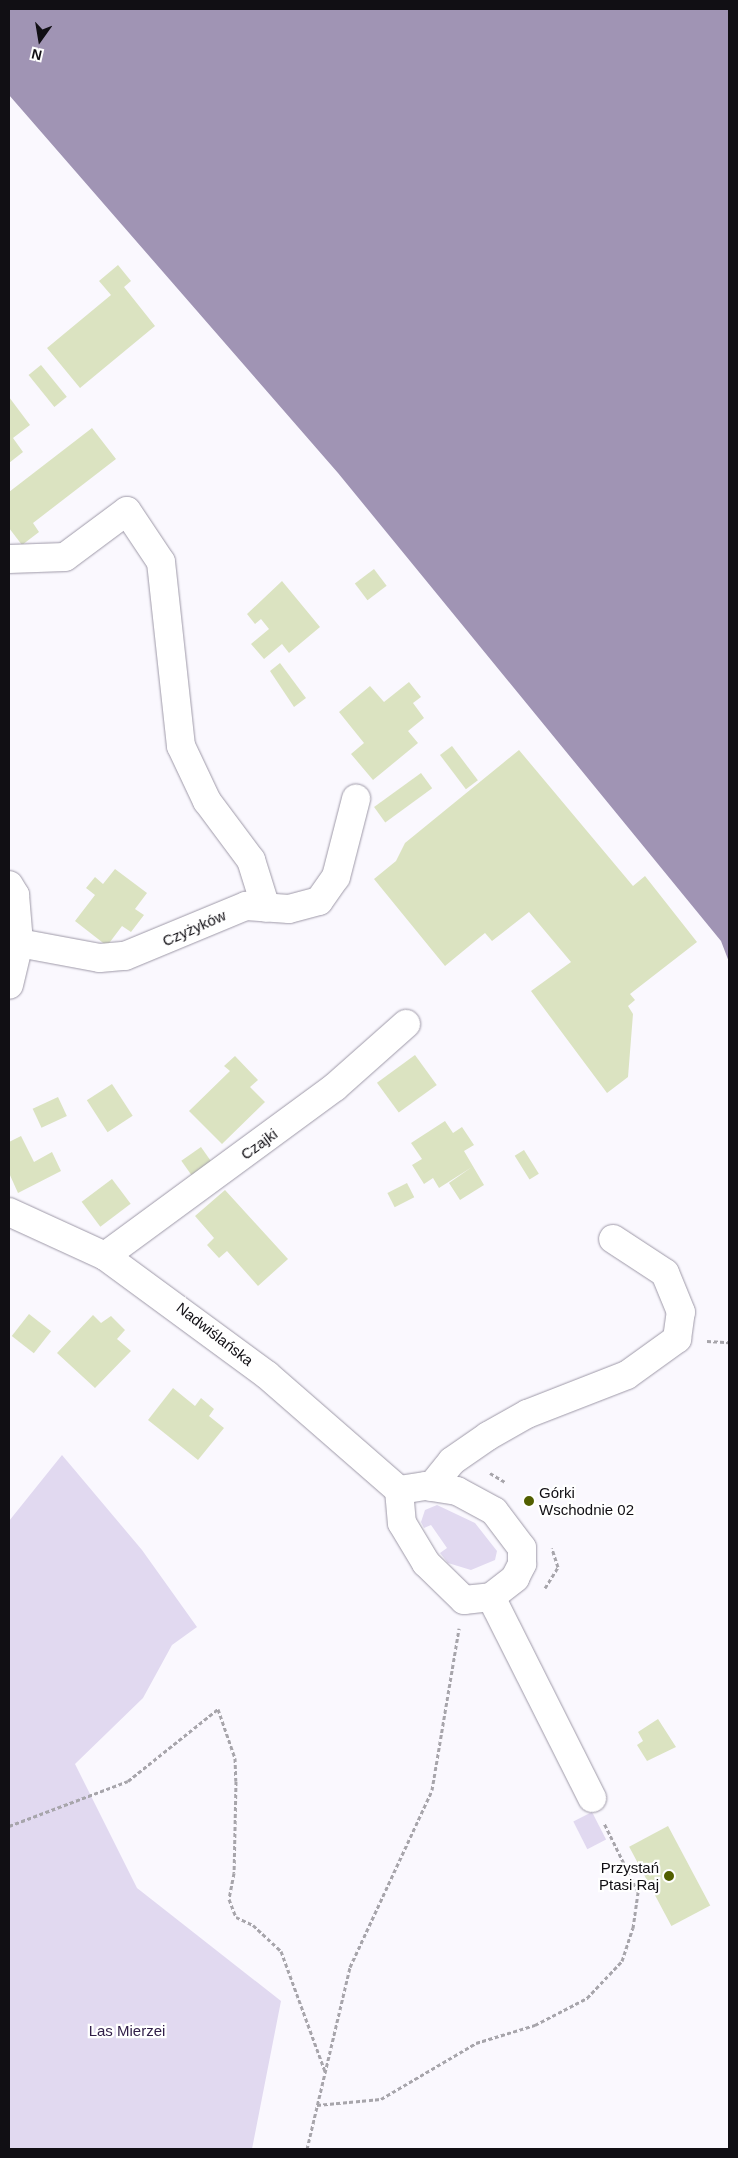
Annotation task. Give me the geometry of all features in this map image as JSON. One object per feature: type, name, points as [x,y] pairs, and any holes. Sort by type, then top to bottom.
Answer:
[{"type":"street","points":[[9,559],[65,557],[126,511],[161,562],[181,746],[207,801],[251,860],[266,908]]},
{"type":"street","name":"Czyżyków","points":[[19,943],[100,958],[125,956],[215,916],[246,906],[266,908],[304,907],[330,891],[356,799]]},
{"type":"street","points":[[9,885],[15,895],[19,943],[9,985]]},
{"type":"street","name":"Czajki","points":[[105,1256],[297,1116],[406,1024]]},
{"type":"street","name":"Nadwiślańska","points":[[9,1212],[105,1256],[268,1375],[398,1490]]},
{"type":"street","points":[[431,1487],[452,1461],[488,1436],[527,1414],[627,1375],[677,1339],[681,1312],[665,1273],[613,1239]]},
{"type":"street","points":[[431,1487],[457,1491],[494,1511],[522,1548],[522,1564],[514,1578],[491,1597],[464,1600],[426,1563],[402,1523],[398,1490],[431,1487]]},
{"type":"street","points":[[491,1597],[592,1798]]},
{"type":"path","points":[[307,2149],[350,1966],[432,1790],[464,1600]]},
{"type":"path","points":[[9,1826],[128,1781],[218,1709],[235,1758],[234,1873],[229,1899],[236,1917],[253,1925],[281,1951],[325,2071]]},
{"type":"path","points":[[317,2105],[381,2099],[476,2043],[535,2025],[587,1998],[622,1961],[633,1928],[638,1892],[592,1798]]},
{"type":"green space","name":"Las Mierzei","points":[[62,1455],[142,1550],[197,1627],[172,1645],[143,1698],[75,1764],[137,1888],[281,2001],[252,2149],[9,2149],[9,1521]]},
{"type":"green space","points":[[437,1505],[475,1523],[497,1551],[495,1560],[471,1570],[448,1563],[440,1553],[447,1548],[431,1525],[424,1528],[421,1522],[425,1510]]},
{"type":"green space","points":[[592,1812],[606,1840],[587,1849],[573,1822]]},
{"type":"shaded area","points":[[9,9],[729,9],[729,962],[721,941],[338,473],[9,95]]},
{"type":"building","points":[[118,265],[131,281],[124,287],[155,326],[80,388],[47,348],[111,295],[99,281]]},
{"type":"building","points":[[41,365],[67,397],[54,407],[29,375]]},
{"type":"building","points":[[9,397],[30,425],[13,438],[23,452],[9,463]]},
{"type":"building","points":[[92,428],[116,459],[33,523],[39,532],[22,545],[9,528],[9,492]]},
{"type":"building","points":[[374,569],[387,586],[367,600],[355,583]]},
{"type":"building","points":[[282,581],[320,627],[289,653],[282,644],[264,659],[251,644],[269,629],[261,619],[255,624],[247,614]]},
{"type":"building","points":[[280,663],[306,698],[294,707],[270,671]]},
{"type":"building","points":[[409,682],[421,697],[413,703],[424,718],[408,731],[418,743],[373,780],[351,754],[364,743],[339,712],[370,686],[384,702]]},
{"type":"building","points":[[452,746],[478,780],[466,789],[440,755]]},
{"type":"building","points":[[519,750],[633,886],[645,876],[697,942],[630,994],[635,1000],[628,1006],[633,1014],[628,1077],[607,1093],[531,991],[571,962],[529,912],[492,941],[485,933],[445,966],[374,879],[396,861],[405,843]]},
{"type":"building","points":[[421,773],[432,788],[385,822],[374,807]]},
{"type":"building","points":[[115,869],[147,893],[135,909],[144,915],[131,932],[122,926],[107,946],[75,921],[95,895],[86,888],[95,877],[103,884]]},
{"type":"building","points":[[415,1055],[437,1085],[399,1113],[377,1083]]},
{"type":"building","points":[[235,1056],[258,1080],[250,1087],[265,1102],[222,1144],[189,1111],[230,1071],[224,1066]]},
{"type":"building","points":[[112,1084],[133,1116],[108,1132],[87,1100]]},
{"type":"building","points":[[58,1097],[67,1116],[41,1128],[33,1109]]},
{"type":"building","points":[[445,1121],[453,1133],[462,1127],[474,1145],[464,1151],[484,1185],[460,1200],[449,1183],[472,1167],[439,1188],[433,1178],[424,1184],[412,1165],[422,1159],[411,1143]]},
{"type":"building","points":[[21,1136],[34,1162],[52,1152],[61,1171],[18,1193],[9,1173],[9,1142]]},
{"type":"building","points":[[201,1147],[212,1163],[192,1176],[181,1161]]},
{"type":"building","points":[[524,1150],[539,1174],[530,1180],[515,1156]]},
{"type":"building","points":[[112,1179],[131,1204],[100,1227],[82,1202]]},
{"type":"building","points":[[407,1183],[414,1197],[395,1207],[387,1193]]},
{"type":"building","points":[[225,1190],[288,1259],[258,1286],[227,1251],[219,1258],[207,1245],[214,1238],[195,1216]]},
{"type":"building","points":[[29,1314],[51,1331],[34,1353],[12,1336]]},
{"type":"building","points":[[93,1315],[101,1323],[111,1316],[125,1330],[117,1339],[131,1351],[95,1388],[57,1353]]},
{"type":"building","points":[[173,1388],[195,1406],[201,1398],[214,1409],[209,1416],[224,1428],[198,1460],[148,1420]]},
{"type":"building","points":[[658,1719],[676,1747],[647,1761],[637,1745],[643,1741],[638,1732]]},
{"type":"building","name":"Przystań Ptasi Raj","points":[[668,1826],[710,1905],[671,1926],[629,1847]]},
{"type":"place","name":"Górki Wschodnie 02","points":[[529,1501]]},
{"type":"place","name":"Przystań Ptasi Raj","points":[[669,1876]]}]
